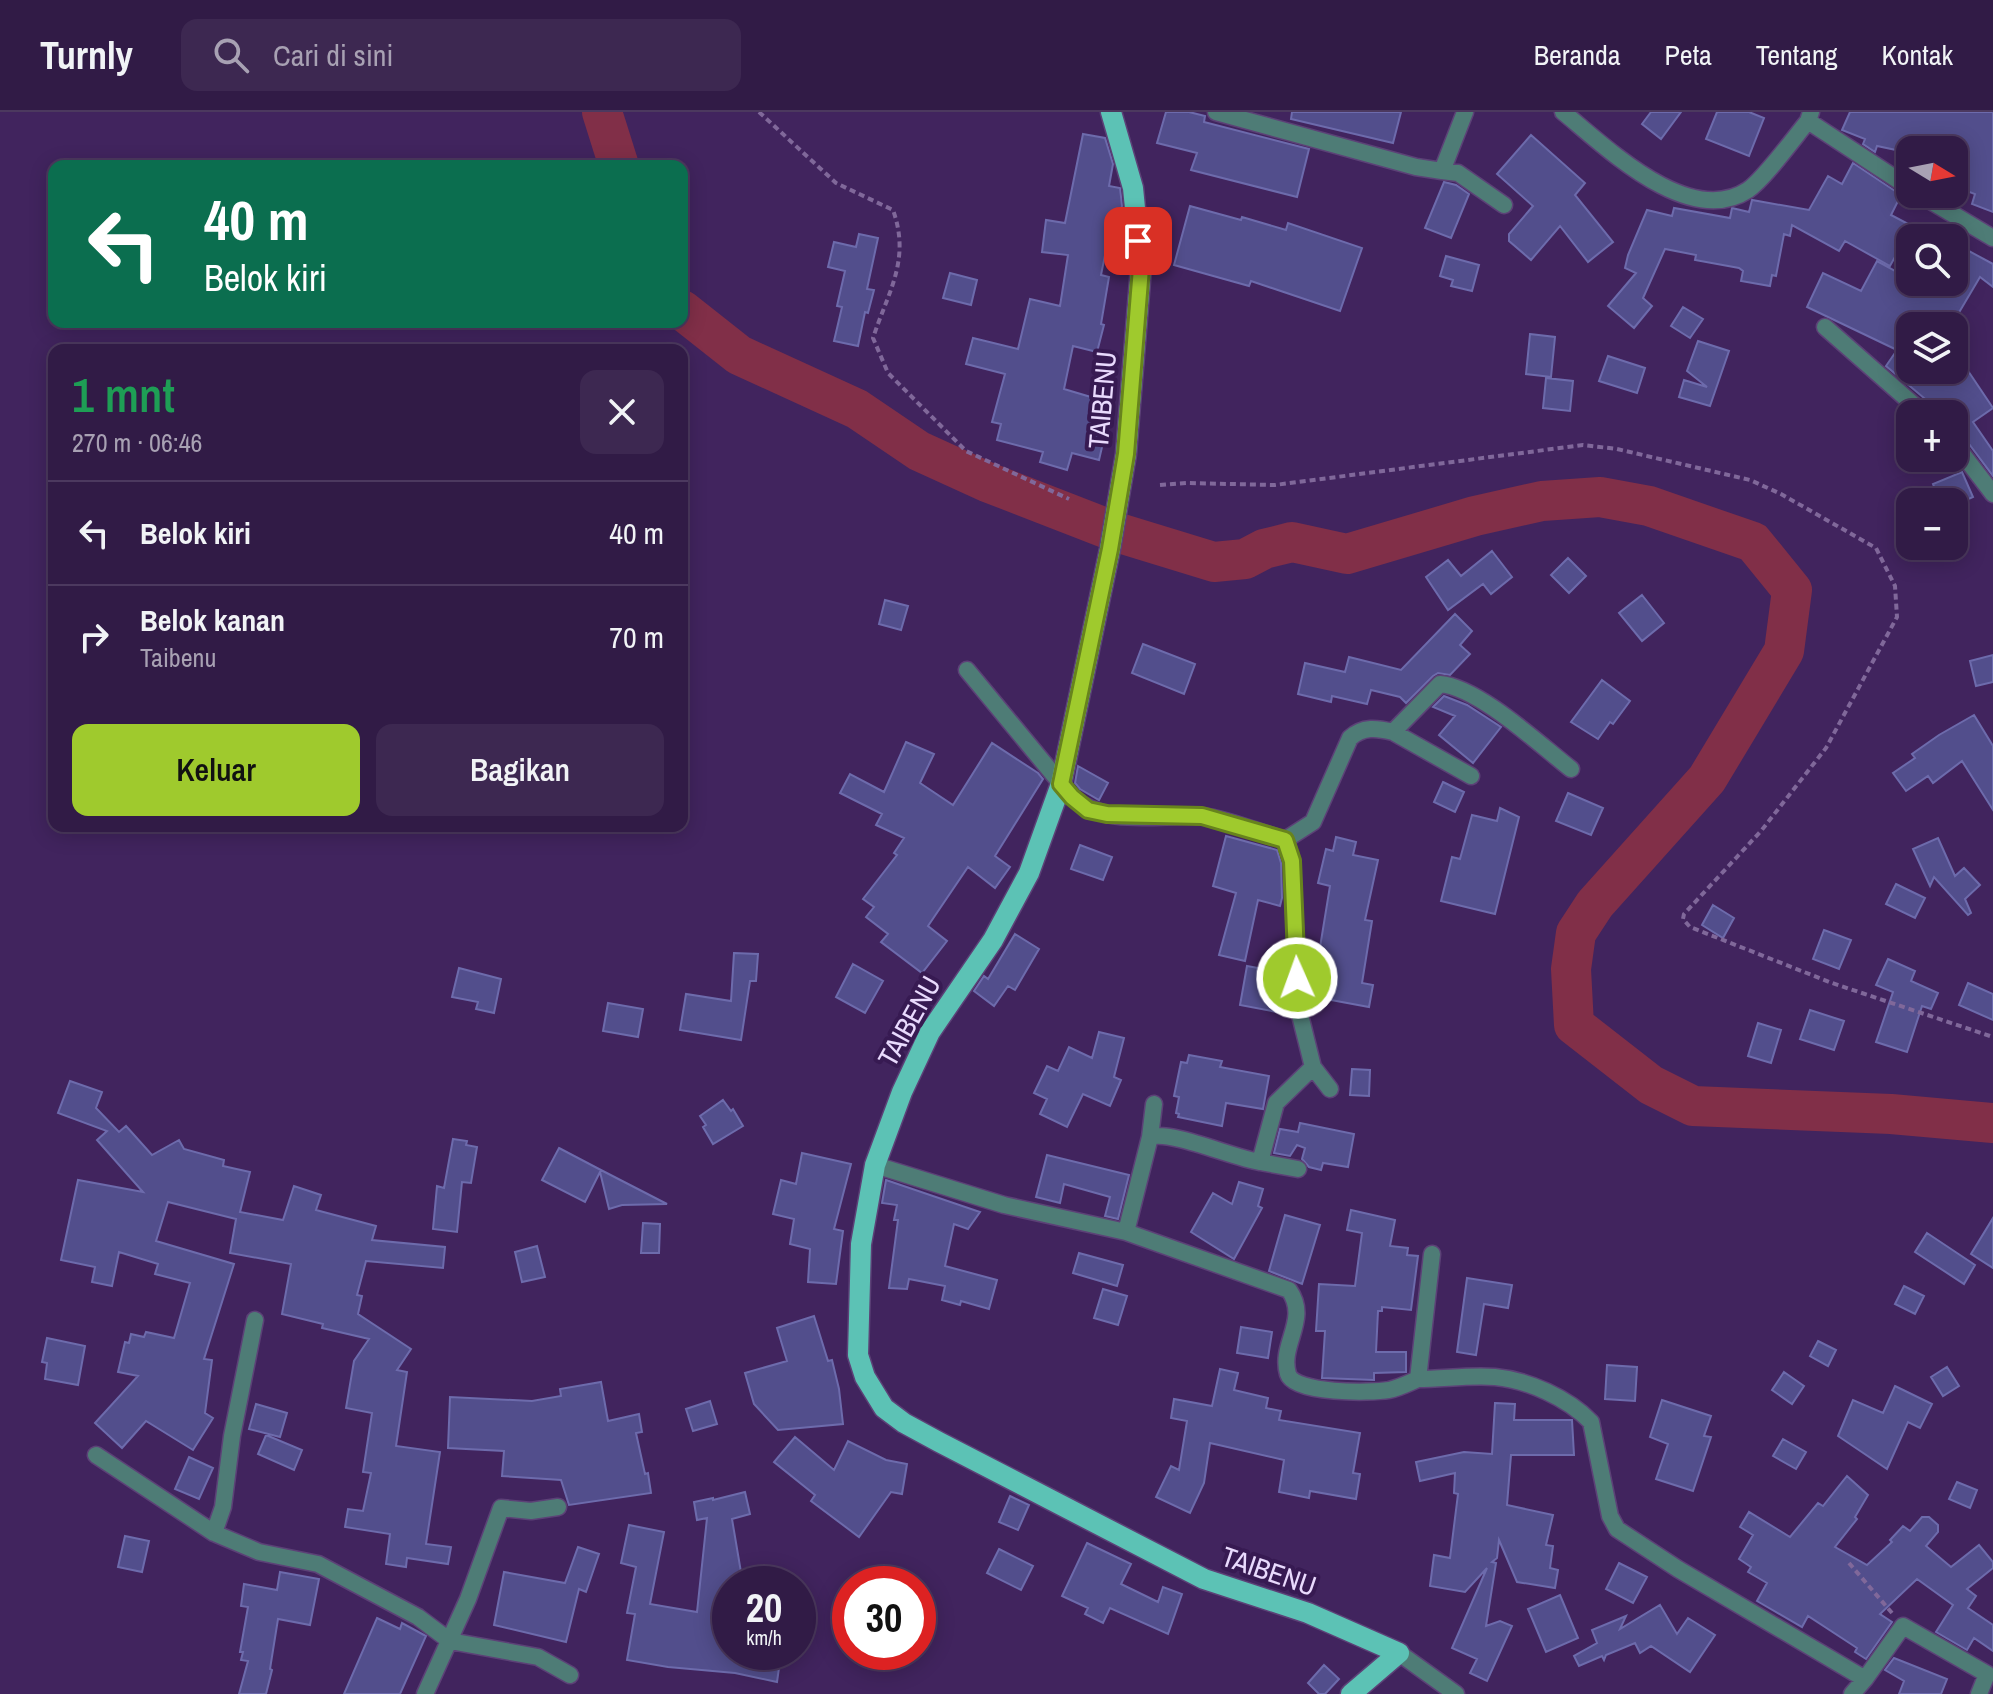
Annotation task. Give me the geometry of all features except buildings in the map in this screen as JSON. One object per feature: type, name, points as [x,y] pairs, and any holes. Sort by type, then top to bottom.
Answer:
[{"type":"main road","name":"TAIBENU","points":[[1111,112],[1133,188],[1141,268],[1126,454],[1110,549],[1061,784],[1029,873],[993,940],[930,1032],[902,1092],[875,1165],[861,1244],[858,1355],[865,1377],[884,1408],[904,1423],[1204,1579],[1308,1613],[1399,1653]]},
{"type":"main road","points":[[1351,1694],[1399,1653]]},
{"type":"street","points":[[1216,112],[1416,167],[1458,173],[1504,205]]},
{"type":"street","points":[[1442,171],[1465,112]]},
{"type":"street","points":[[1563,112],[1607,148],[1673,193],[1701,200],[1731,199],[1750,189],[1810,117],[1896,178]]},
{"type":"street","points":[[1943,208],[1993,238]]},
{"type":"street","points":[[1825,327],[1908,400]]},
{"type":"street","points":[[1968,461],[1993,494]]},
{"type":"street","points":[[967,670],[1072,797],[1088,810],[1107,814],[1202,816],[1285,840],[1313,822],[1350,738],[1358,731],[1378,728],[1393,732],[1471,776]]},
{"type":"street","points":[[1393,732],[1440,684],[1456,685],[1497,709],[1571,769]]},
{"type":"street","points":[[1285,840],[1292,861],[1298,1007],[1313,1067],[1330,1089]]},
{"type":"street","points":[[1260,1162],[1276,1103],[1313,1067]]},
{"type":"street","points":[[1126,1232],[1154,1104]]},
{"type":"street","points":[[1150,1133],[1239,1159],[1298,1169]]},
{"type":"street","points":[[875,1165],[1004,1205],[1126,1232],[1289,1290],[1298,1309],[1288,1353],[1288,1374],[1294,1383],[1304,1388],[1371,1392],[1392,1389],[1418,1379],[1495,1377],[1530,1384],[1581,1411],[1591,1422],[1610,1516],[1617,1529],[1678,1569],[1865,1679]]},
{"type":"street","points":[[1418,1379],[1432,1254]]},
{"type":"street","points":[[214,1533],[223,1507],[232,1436],[255,1320]]},
{"type":"street","points":[[96,1455],[214,1533],[259,1552],[318,1564],[418,1617],[450,1641],[538,1657],[570,1675]]},
{"type":"street","points":[[425,1694],[450,1641],[501,1508],[531,1511],[558,1507]]},
{"type":"street","points":[[1852,1694],[1903,1626],[1990,1675],[1979,1694]]},
{"type":"street","points":[[1399,1653],[1456,1694]]},
{"type":"path","points":[[759,112],[836,183],[893,210],[901,230],[901,249],[894,286],[873,338],[888,373],[966,451],[1069,499]]},
{"type":"path","points":[[1160,485],[1275,485],[1583,445],[1617,449],[1750,480],[1876,548],[1895,586],[1897,617],[1826,748],[1761,831],[1684,914],[1683,919],[1690,927],[1832,983],[1993,1037]]},
{"type":"path","points":[[1849,1563],[1903,1626]]},
{"type":"waterway","points":[[602,112],[617,160]]},
{"type":"waterway","points":[[688,315],[739,355],[857,409],[919,451],[987,482],[1116,532],[1214,562],[1245,559],[1264,549],[1292,542],[1347,554],[1475,516],[1542,501],[1600,497],[1649,506],[1753,542],[1792,590],[1784,651],[1707,779],[1595,904],[1576,933],[1571,969],[1574,1025],[1651,1085],[1693,1106],[1891,1114],[1993,1123]]},
{"type":"route","points":[[1138,241],[1141,268],[1126,454],[1110,549],[1061,784],[1088,810],[1107,814],[1202,816],[1285,840],[1292,861],[1297,978]]}]
